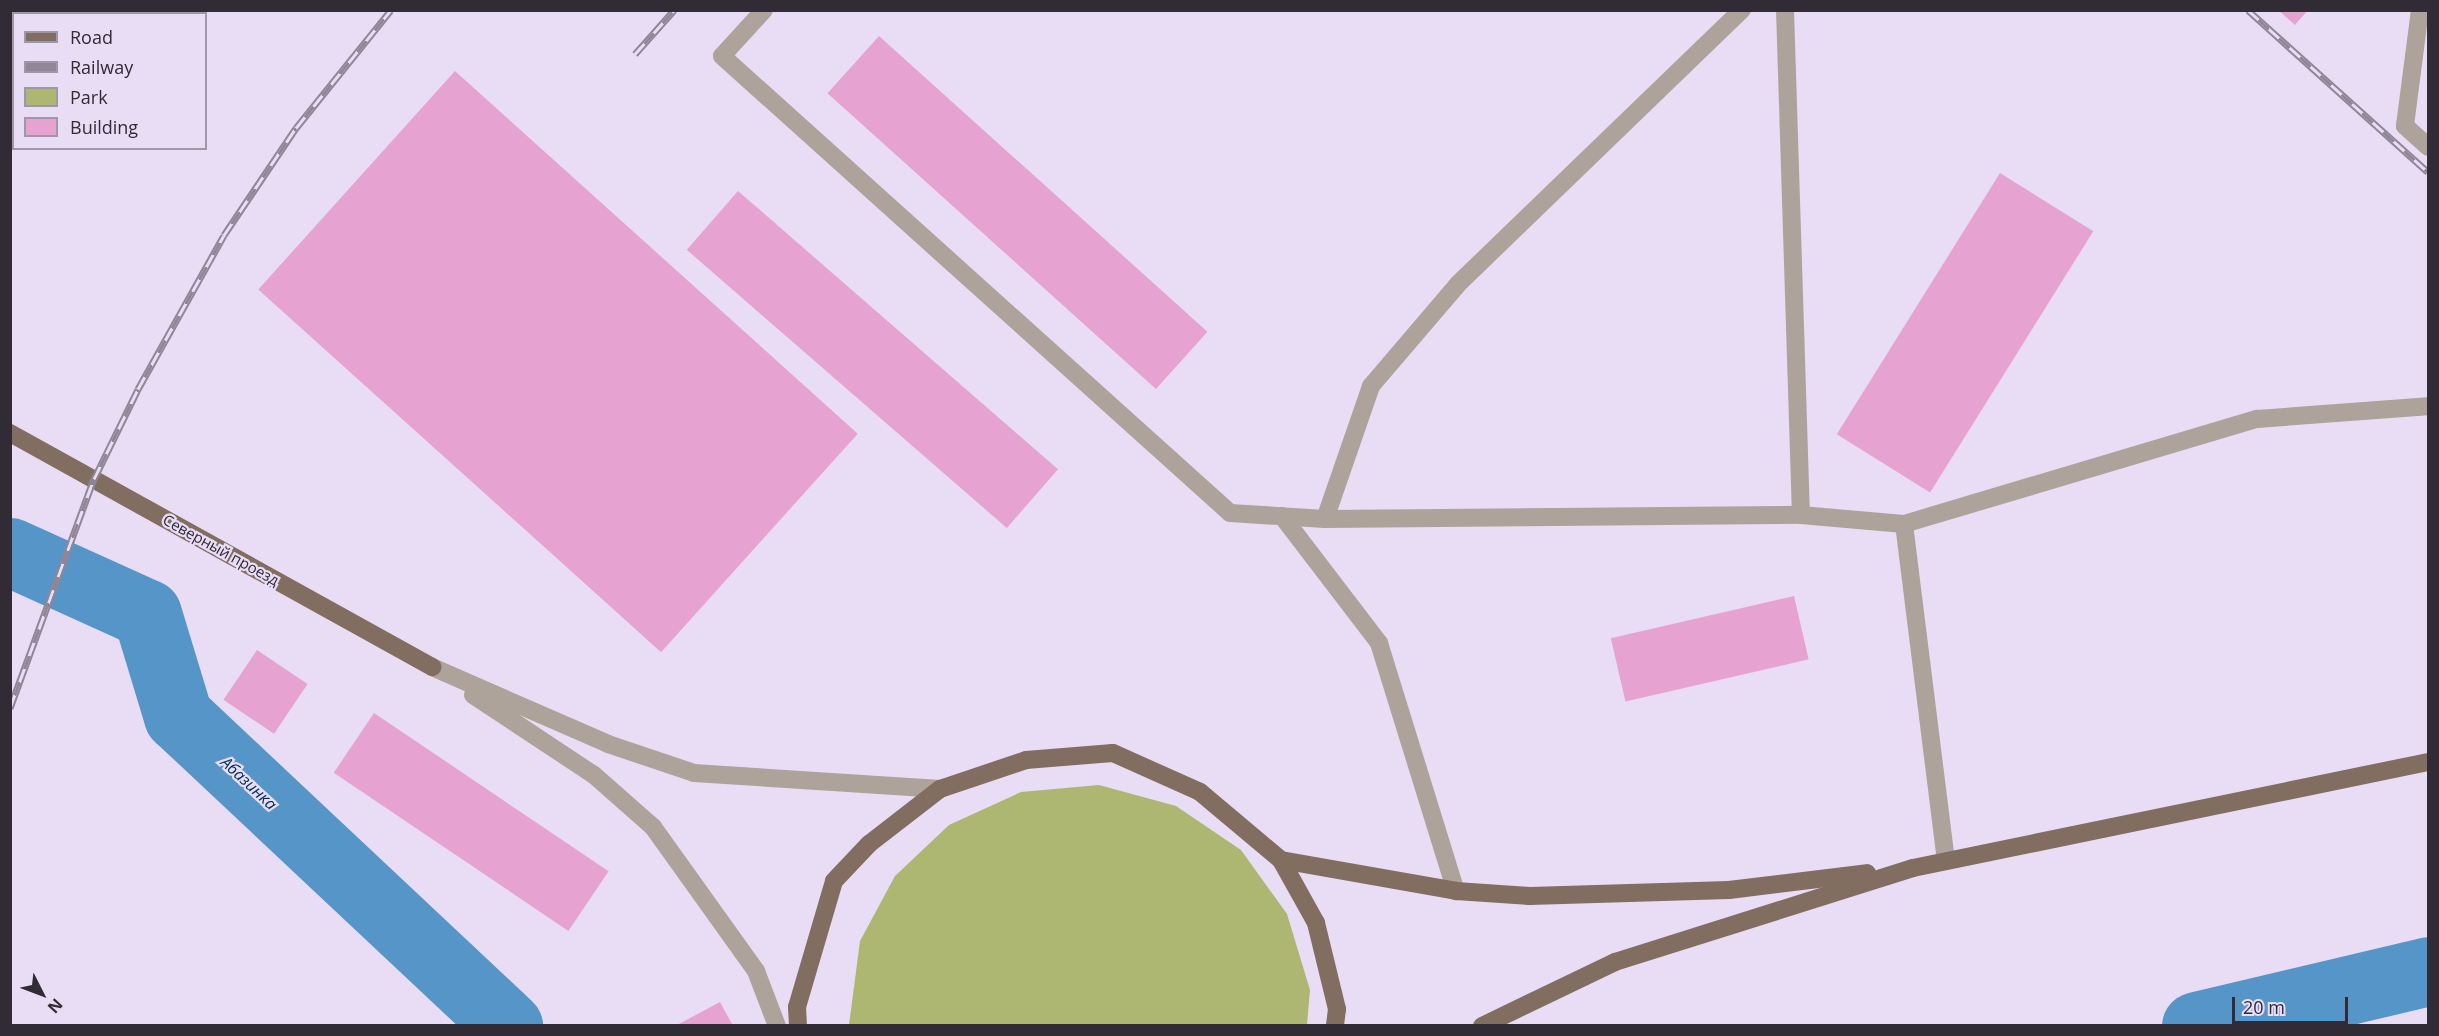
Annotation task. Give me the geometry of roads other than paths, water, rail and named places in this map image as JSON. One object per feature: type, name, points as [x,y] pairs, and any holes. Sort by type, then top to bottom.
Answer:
[{"type":"main road","name":"Северный проезд","points":[[10,433],[432,667]]},
{"type":"main road","points":[[798,1026],[797,1007],[834,881],[869,844],[940,789],[1026,760],[1113,753],[1200,792],[1281,860],[1316,923],[1337,1009],[1335,1026]]},
{"type":"main road","points":[[1482,1026],[1615,962],[1913,868],[2428,762]]},
{"type":"main road","points":[[1281,860],[1456,891],[1530,896],[1729,890],[1913,868]]},
{"type":"street","points":[[764,10],[722,56],[1230,513],[1325,519],[1801,514],[1904,524],[2257,419],[2428,406]]},
{"type":"street","points":[[1325,519],[1371,386],[1458,284],[1742,10]]},
{"type":"street","points":[[1785,10],[1801,514]]},
{"type":"street","points":[[2420,10],[2405,126],[2428,147]]},
{"type":"street","points":[[1282,516],[1379,643],[1456,891]]},
{"type":"street","points":[[1904,524],[1946,860]]},
{"type":"street","points":[[432,667],[608,744],[694,773],[940,789]]},
{"type":"street","points":[[432,667],[594,775],[653,827],[756,971],[777,1026]]},
{"type":"waterway","name":"Абазинка","points":[[10,552],[147,614],[178,716],[508,1026]]},
{"type":"waterway","name":"Абазинка","points":[[2196,1026],[2428,971]]},
{"type":"railway","points":[[10,708],[94,479],[138,389],[224,235],[296,128],[391,10]]},
{"type":"railway","points":[[635,54],[674,10]]},
{"type":"railway","points":[[2248,10],[2428,172]]}]
